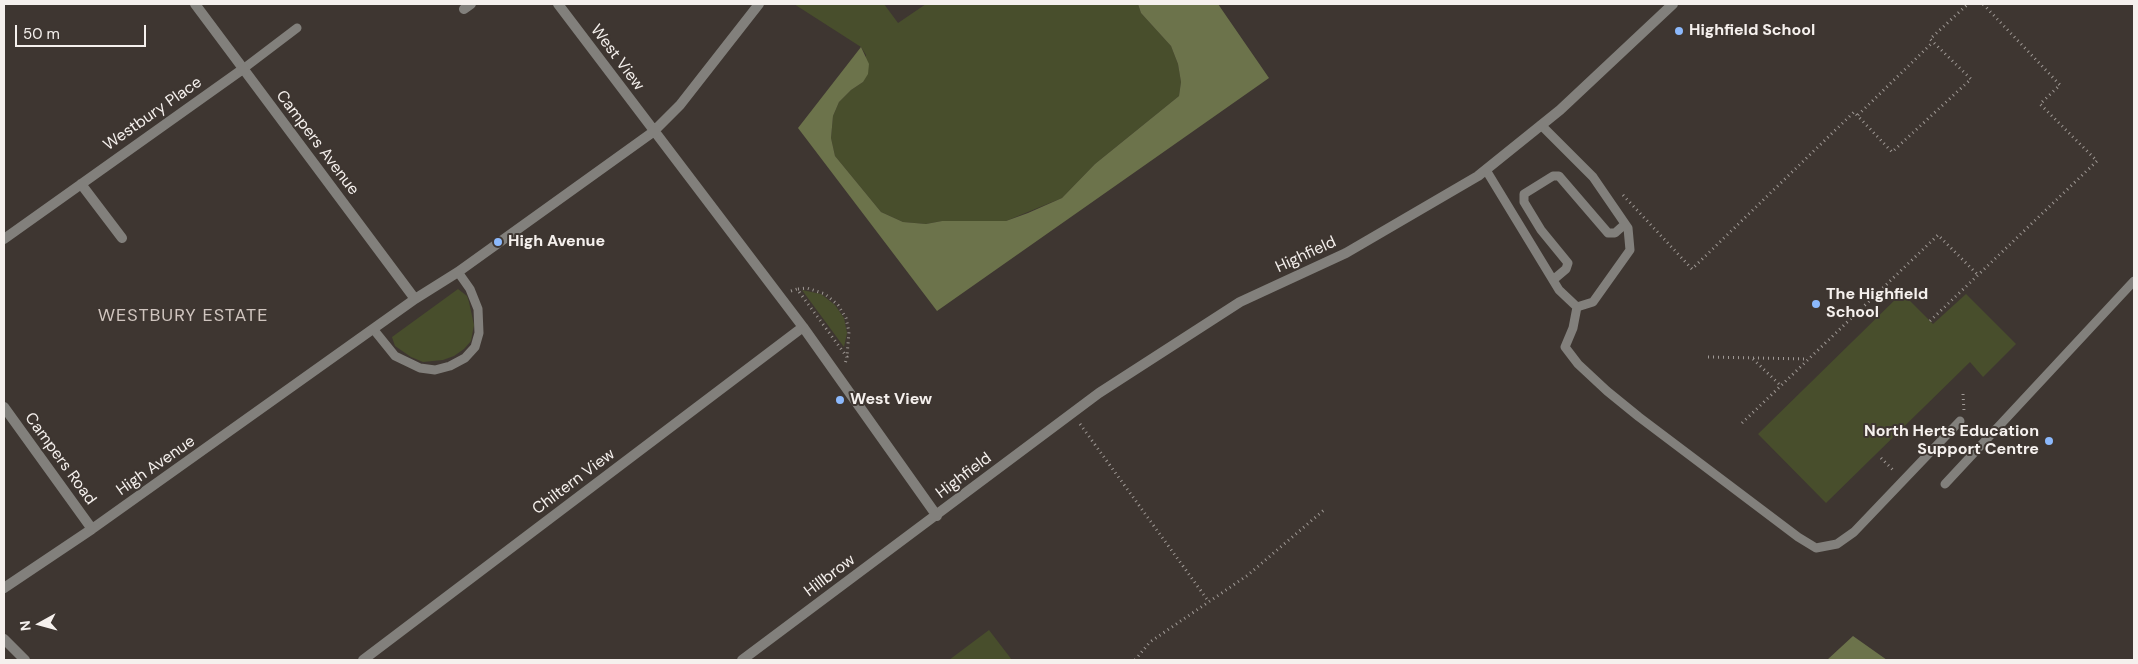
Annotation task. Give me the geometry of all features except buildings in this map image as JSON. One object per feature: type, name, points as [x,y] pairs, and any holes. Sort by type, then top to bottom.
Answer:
[{"type":"street","name":"Campers Avenue","points":[[195,4],[415,300]]},
{"type":"street","name":"West View","points":[[558,4],[653,132],[803,327],[937,516]]},
{"type":"street","name":"High Avenue","points":[[4,588],[92,529],[415,300],[458,272],[653,132],[680,105],[758,4]]},
{"type":"street","name":"Highfield","points":[[937,516],[1099,393],[1240,302],[1346,253],[1486,170],[1560,110],[1673,4]]},
{"type":"street","name":"Westbury Place","points":[[4,239],[243,69]]},
{"type":"street","points":[[81,184],[122,238]]},
{"type":"street","name":"Chiltern View","points":[[363,660],[803,327]]},
{"type":"street","name":"Campers Road","points":[[4,407],[92,529]]},
{"type":"street","name":"Hillbrow","points":[[742,660],[937,516]]},
{"type":"street","points":[[4,639],[25,660]]},
{"type":"lane","points":[[243,69],[297,28]]},
{"type":"lane","points":[[1541,126],[1594,177],[1628,228],[1630,250],[1593,302],[1577,308]]},
{"type":"lane","points":[[1486,170],[1559,290],[1577,308]]},
{"type":"lane","points":[[1553,280],[1566,269],[1568,263],[1541,230],[1524,202],[1524,194],[1553,176],[1559,176],[1608,233],[1615,233],[1625,224]]},
{"type":"lane","points":[[374,330],[395,356],[420,368],[434,370],[450,366],[465,358],[475,347],[479,333],[478,309],[470,288],[458,272]]},
{"type":"lane","points":[[1945,484],[2134,281]]},
{"type":"lane","points":[[1577,308],[1574,328],[1565,348],[1578,364],[1607,392],[1639,417],[1798,537],[1816,548],[1837,544],[1854,532],[1960,421]]},
{"type":"path","points":[[1619,191],[1692,269],[1854,112],[1892,152],[1971,79],[1930,40],[1968,4]]},
{"type":"path","points":[[1930,321],[2097,161],[2040,104],[2060,85],[1983,4]]},
{"type":"path","points":[[1858,115],[1934,42]]},
{"type":"path","points":[[1742,423],[1938,235],[1978,276]]},
{"type":"path","points":[[797,289],[807,288],[825,294],[838,305],[846,318],[849,332],[847,357]]},
{"type":"path","points":[[1708,358],[1808,359]]},
{"type":"path","points":[[1752,358],[1780,386]]},
{"type":"path","points":[[1072,413],[1209,602]]},
{"type":"path","points":[[1881,458],[1903,480]]},
{"type":"path","points":[[1135,660],[1150,642],[1248,575],[1324,510]]},
{"type":"green space","points":[[794,4],[884,4],[898,23],[926,4],[1138,4],[1141,13],[1171,46],[1178,64],[1181,82],[1179,96],[1095,164],[1062,198],[1006,221],[942,221],[926,224],[903,222],[881,212],[835,156],[831,138],[833,116],[839,102],[851,90],[863,82],[866,55],[861,47]]},
{"type":"green space","points":[[1138,4],[1218,4],[1269,78],[937,311],[798,128],[861,47],[869,64],[868,74],[863,82],[851,90],[839,102],[833,116],[831,138],[835,156],[881,212],[903,222],[926,224],[942,221],[1006,221],[1028,213],[1062,198],[1095,164],[1179,96],[1181,82],[1178,64],[1171,46],[1141,13]]},
{"type":"green space","points":[[458,289],[467,296],[474,325],[471,341],[464,349],[454,356],[443,360],[423,362],[411,357],[395,346],[392,337]]},
{"type":"green space","points":[[802,290],[821,294],[835,305],[844,318],[847,333],[844,347]]},
{"type":"green space","points":[[1902,293],[1933,324],[1966,294],[2016,344],[1983,377],[1970,362],[1826,503],[1758,434]]},
{"type":"green space","points":[[989,630],[1012,660],[949,660]]},
{"type":"green space","points":[[1853,636],[1887,660],[1827,660]]},
{"type":"place","name":"Highfield School","points":[[1679,31]]},
{"type":"place","name":"High Avenue","points":[[498,242]]},
{"type":"place","name":"The Highfield School","points":[[1816,304]]},
{"type":"place","name":"West View","points":[[840,400]]},
{"type":"place","name":"North Herts Education Support Centre","points":[[2049,441]]},
{"type":"district","name":"WESTBURY ESTATE","points":[[183,316]]}]
